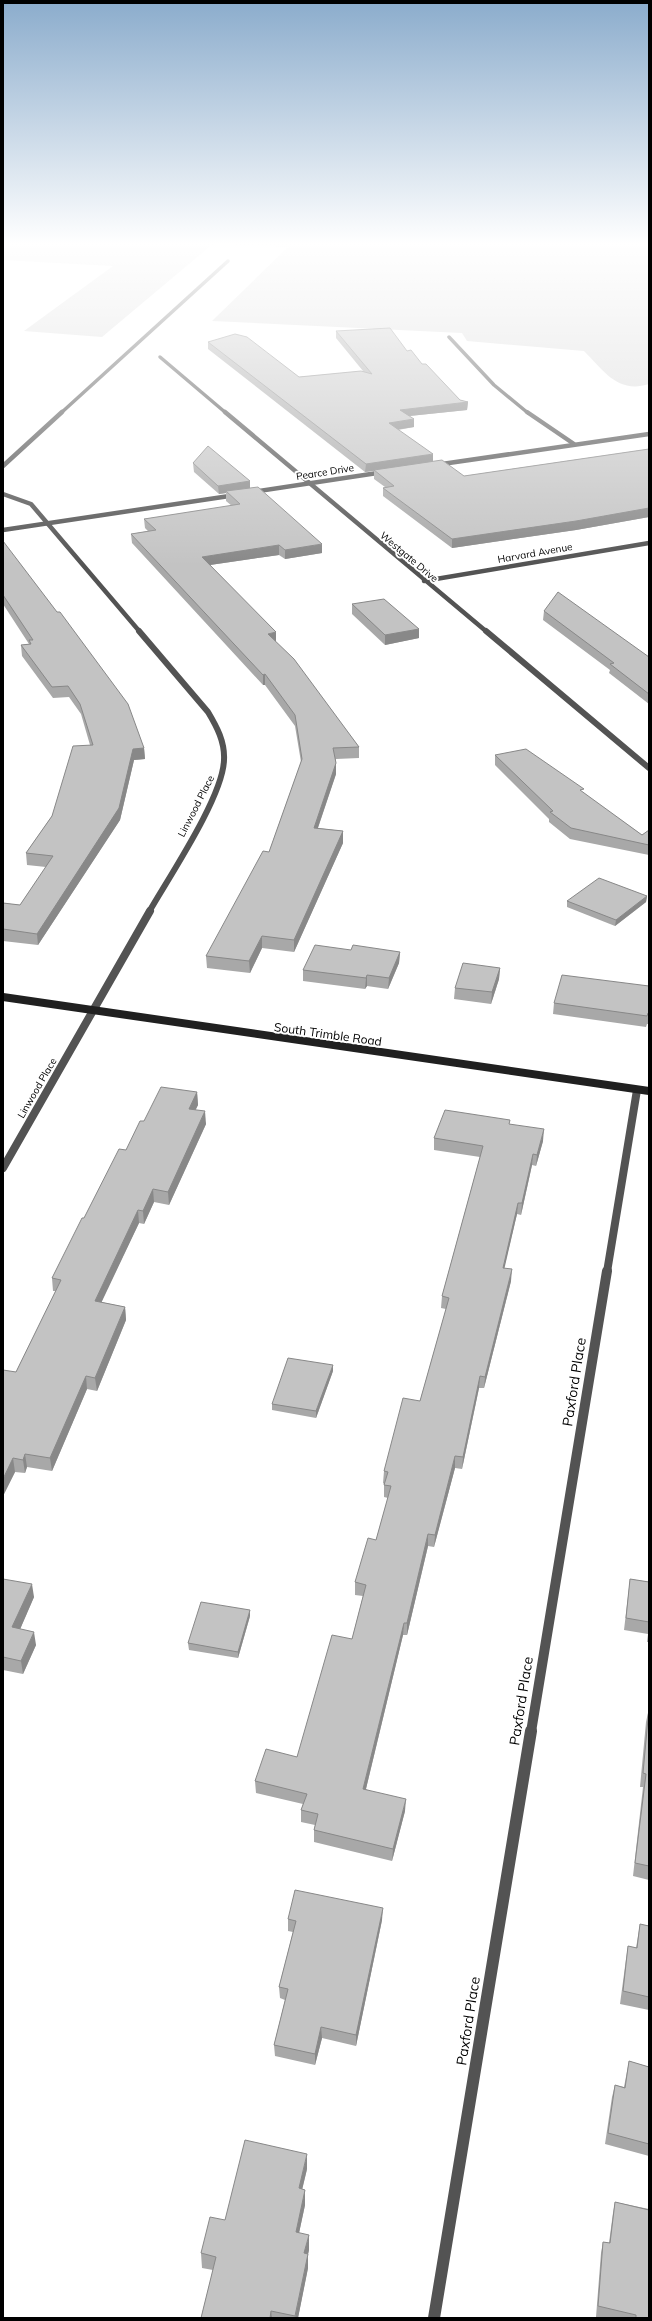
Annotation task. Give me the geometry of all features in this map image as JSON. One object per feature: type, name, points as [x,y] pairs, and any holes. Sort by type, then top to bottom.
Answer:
[{"type":"main road","name":"South Trimble Road","points":[[3,997],[649,1091]]},
{"type":"street","points":[[3,466],[131,349]]},
{"type":"street","points":[[461,349],[494,385],[521,408],[574,444]]},
{"type":"street","name":"Westgate Drive","points":[[160,357],[424,581],[649,768]]},
{"type":"street","points":[[426,466],[649,434]]},
{"type":"street","name":"Pearce Drive","points":[[3,530],[387,472]]},
{"type":"street","name":"Linwood Place","points":[[3,494],[31,504],[48,523],[208,712],[216,723],[225,755],[225,770],[210,805],[3,1168]]},
{"type":"street","name":"Harvard Avenue","points":[[424,581],[649,542]]},
{"type":"street","name":"Paxford Place","points":[[434,2318],[637,1090]]},
{"type":"shaded area","points":[[564,349],[649,349],[649,384],[629,386],[612,379],[584,351]]},
{"type":"building","points":[[217,349],[263,349],[299,377],[361,371],[372,374],[351,349],[411,350],[422,364],[426,364],[460,400],[468,402],[400,410],[414,419],[389,423],[433,454],[366,464]]},
{"type":"building","points":[[208,446],[250,481],[218,486],[193,463]]},
{"type":"building","points":[[649,449],[649,508],[576,521],[452,539],[383,488],[394,486],[374,470],[442,460],[464,476]]},
{"type":"building","points":[[258,487],[322,544],[285,550],[279,545],[202,557],[276,632],[268,634],[294,659],[359,747],[333,748],[336,763],[314,828],[343,831],[294,940],[262,936],[249,961],[206,956],[263,851],[269,852],[302,759],[295,715],[265,674],[263,675],[131,534],[156,530],[144,519],[240,504],[226,491]]},
{"type":"building","points":[[3,541],[57,612],[60,612],[128,704],[144,748],[133,749],[119,808],[37,934],[3,929],[3,903],[20,905],[53,856],[26,853],[52,816],[73,746],[93,745],[80,704],[68,686],[52,687],[21,645],[31,644],[29,640],[33,640],[3,595]]},
{"type":"building","points":[[558,592],[649,657],[649,694],[610,664],[614,663],[544,611]]},
{"type":"building","points":[[384,599],[419,629],[385,635],[352,604]]},
{"type":"building","points":[[526,749],[584,789],[580,790],[642,835],[649,830],[649,845],[571,828],[550,812],[553,811],[495,755]]},
{"type":"building","points":[[599,878],[647,896],[616,920],[567,901]]},
{"type":"building","points":[[315,945],[351,950],[353,945],[400,952],[389,978],[367,975],[366,978],[303,970]]},
{"type":"building","points":[[463,963],[500,968],[492,992],[455,988]]},
{"type":"building","points":[[562,975],[649,986],[649,1013],[647,1016],[554,1003]]},
{"type":"building","points":[[161,1087],[197,1092],[189,1109],[205,1111],[168,1192],[153,1189],[143,1211],[138,1210],[95,1301],[125,1307],[95,1378],[86,1376],[50,1458],[25,1454],[23,1460],[13,1458],[3,1479],[3,1370],[16,1372],[61,1280],[52,1278],[82,1218],[84,1218],[119,1149],[126,1150],[140,1121],[144,1121]]},
{"type":"building","points":[[445,1110],[510,1120],[509,1124],[544,1129],[537,1155],[533,1154],[522,1203],[518,1203],[503,1268],[512,1269],[485,1377],[480,1376],[463,1457],[455,1456],[435,1535],[428,1534],[407,1623],[404,1623],[363,1789],[406,1799],[393,1849],[314,1830],[318,1814],[301,1810],[307,1794],[255,1781],[266,1749],[297,1757],[332,1635],[352,1639],[366,1585],[355,1582],[368,1538],[376,1540],[391,1486],[384,1485],[388,1472],[384,1471],[403,1398],[420,1401],[449,1298],[442,1296],[483,1146],[434,1138]]},
{"type":"building","points":[[288,1358],[333,1365],[316,1411],[272,1404]]},
{"type":"building","points":[[3,1579],[32,1584],[12,1627],[34,1632],[21,1661],[3,1657]]},
{"type":"building","points":[[630,1579],[649,1582],[649,1622],[626,1618]]},
{"type":"building","points":[[201,1602],[250,1610],[238,1652],[188,1643]]},
{"type":"building","points":[[649,1708],[649,1866],[635,1863],[646,1774],[643,1773]]},
{"type":"building","points":[[295,1890],[383,1908],[356,2035],[321,2027],[315,2054],[274,2045],[288,1989],[279,1987],[296,1921],[288,1919]]},
{"type":"building","points":[[640,1924],[649,1926],[649,1997],[623,1991],[628,1946],[637,1948]]},
{"type":"building","points":[[629,2061],[649,2067],[649,2144],[608,2133],[615,2085],[625,2088]]},
{"type":"building","points":[[245,2140],[307,2154],[299,2188],[305,2190],[296,2232],[309,2235],[304,2253],[308,2254],[295,2316],[271,2311],[270,2318],[201,2318],[216,2257],[201,2253],[210,2217],[225,2220]]},
{"type":"building","points":[[615,2202],[649,2210],[649,2318],[636,2318],[636,2315],[598,2306],[603,2242],[610,2243]]}]
